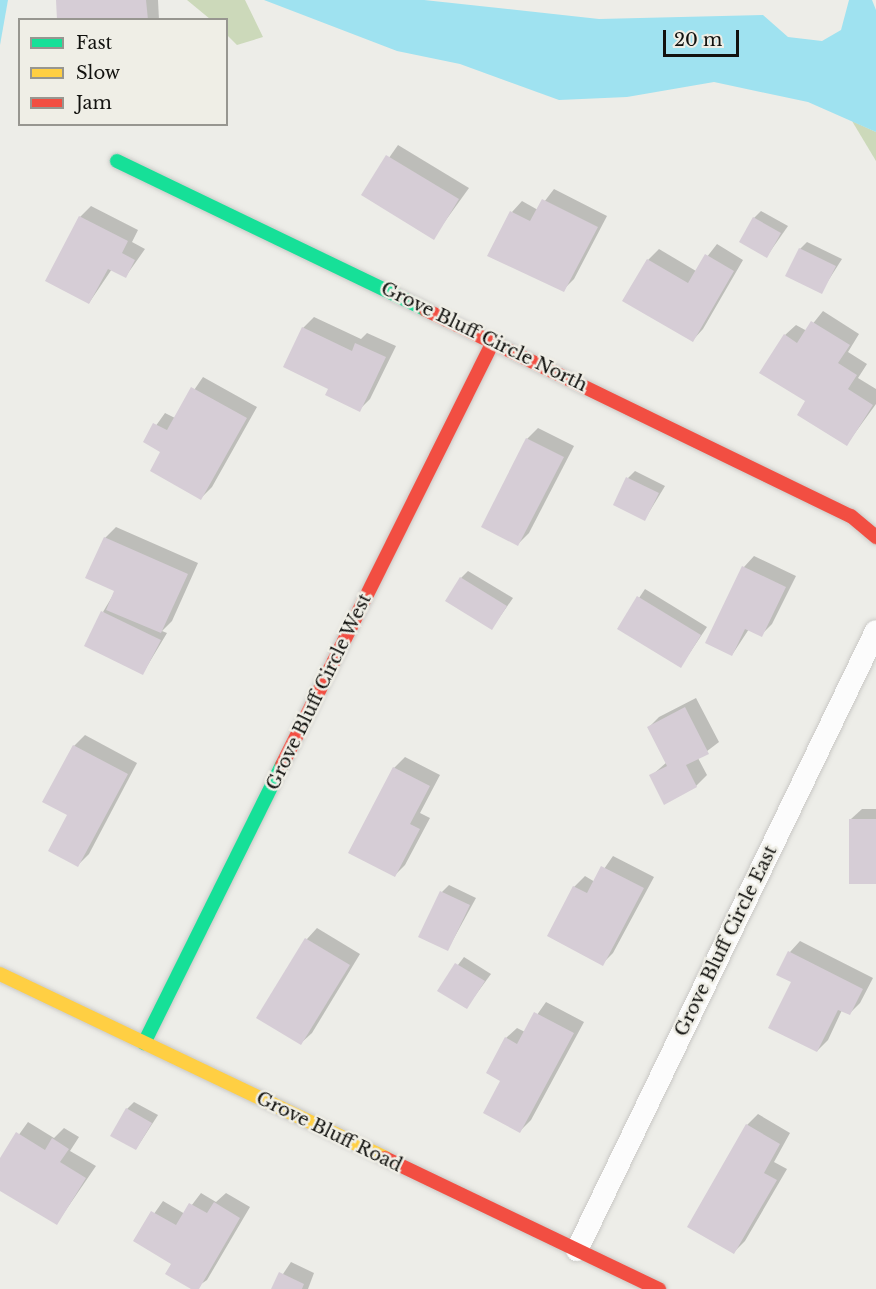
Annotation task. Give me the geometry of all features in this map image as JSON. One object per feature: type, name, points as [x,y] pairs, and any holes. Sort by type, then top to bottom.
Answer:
[{"type":"street","name":"Grove Bluff Circle North","points":[[117,161],[851,516],[876,537]]},
{"type":"street","name":"Grove Bluff Circle West","points":[[144,1043],[493,341]]},
{"type":"street","name":"Grove Bluff Circle East","points":[[577,1250],[876,631]]},
{"type":"street","name":"Grove Bluff Road","points":[[0,974],[659,1289]]},
{"type":"green space","points":[[187,0],[245,0],[263,37],[237,45],[228,36],[228,18],[209,18]]},
{"type":"green space","points":[[852,121],[876,132],[876,161]]},
{"type":"water","points":[[0,0],[8,0],[0,45]]},
{"type":"water","points":[[264,0],[424,0],[599,19],[763,15],[788,37],[822,41],[841,30],[849,0],[872,0],[876,10],[876,132],[808,102],[714,82],[627,97],[559,100],[460,64],[397,51]]},
{"type":"building","points":[[56,0],[146,0],[148,18],[57,18]]},
{"type":"building","points":[[386,155],[459,199],[434,240],[361,195]]},
{"type":"building","points":[[542,199],[598,227],[564,292],[487,256],[510,211],[530,221]]},
{"type":"building","points":[[79,216],[128,241],[122,253],[135,260],[126,278],[108,269],[89,304],[45,281]]},
{"type":"building","points":[[753,217],[781,233],[767,258],[739,242]]},
{"type":"building","points":[[799,248],[836,266],[822,294],[785,276]]},
{"type":"building","points":[[705,254],[734,271],[693,342],[622,301],[647,259],[688,283]]},
{"type":"building","points":[[811,321],[850,345],[838,363],[857,375],[848,389],[873,405],[847,446],[797,415],[805,401],[759,373],[784,334],[797,343]]},
{"type":"building","points":[[302,327],[352,351],[355,343],[386,357],[360,412],[325,395],[328,389],[283,367]]},
{"type":"building","points":[[191,387],[247,418],[201,500],[150,471],[160,452],[143,442],[153,423],[167,430]]},
{"type":"building","points":[[526,438],[564,457],[518,546],[481,527]]},
{"type":"building","points":[[626,477],[659,493],[645,521],[613,505]]},
{"type":"building","points":[[104,537],[188,574],[161,633],[106,610],[114,591],[85,578]]},
{"type":"building","points":[[742,566],[786,587],[762,637],[745,629],[732,656],[705,643]]},
{"type":"building","points":[[460,577],[507,606],[492,630],[445,601]]},
{"type":"building","points":[[637,596],[701,635],[681,668],[617,629]]},
{"type":"building","points":[[101,611],[161,640],[143,675],[84,646]]},
{"type":"building","points":[[685,707],[709,754],[686,765],[697,787],[664,805],[649,775],[667,766],[647,727]]},
{"type":"building","points":[[73,745],[128,774],[78,867],[48,851],[67,815],[42,802]]},
{"type":"building","points":[[393,767],[430,786],[410,824],[420,829],[395,877],[348,853]]},
{"type":"building","points":[[849,819],[876,819],[876,884],[849,884]]},
{"type":"building","points":[[601,866],[644,888],[603,966],[547,936],[573,886],[587,893]]},
{"type":"building","points":[[440,891],[470,905],[448,951],[418,937]]},
{"type":"building","points":[[305,938],[350,965],[301,1045],[256,1018]]},
{"type":"building","points":[[788,951],[863,989],[850,1015],[838,1010],[817,1052],[768,1028],[791,982],[776,975]]},
{"type":"building","points":[[455,963],[485,981],[467,1009],[437,991]]},
{"type":"building","points":[[534,1012],[574,1033],[520,1133],[483,1113],[500,1081],[486,1073],[505,1037],[517,1044]]},
{"type":"building","points":[[126,1108],[152,1123],[136,1150],[110,1136]]},
{"type":"building","points":[[746,1124],[780,1144],[764,1173],[777,1180],[734,1254],[687,1227]]},
{"type":"building","points":[[16,1132],[45,1150],[52,1138],[69,1149],[60,1162],[86,1178],[57,1225],[0,1191],[0,1158]]},
{"type":"building","points":[[214,1202],[240,1218],[199,1289],[191,1289],[165,1274],[171,1264],[133,1241],[151,1211],[176,1225],[189,1203],[207,1213]]},
{"type":"building","points":[[279,1272],[304,1284],[302,1289],[271,1289]]},
{"type":"traffic: fast","points":[[117,161],[426,310]]},
{"type":"traffic: fast","points":[[144,1043],[282,765]]},
{"type":"traffic: slow","points":[[0,974],[385,1158]]},
{"type":"traffic: jam","points":[[426,310],[851,516],[876,537]]},
{"type":"traffic: jam","points":[[282,765],[493,341]]},
{"type":"traffic: jam","points":[[385,1158],[659,1289]]}]
